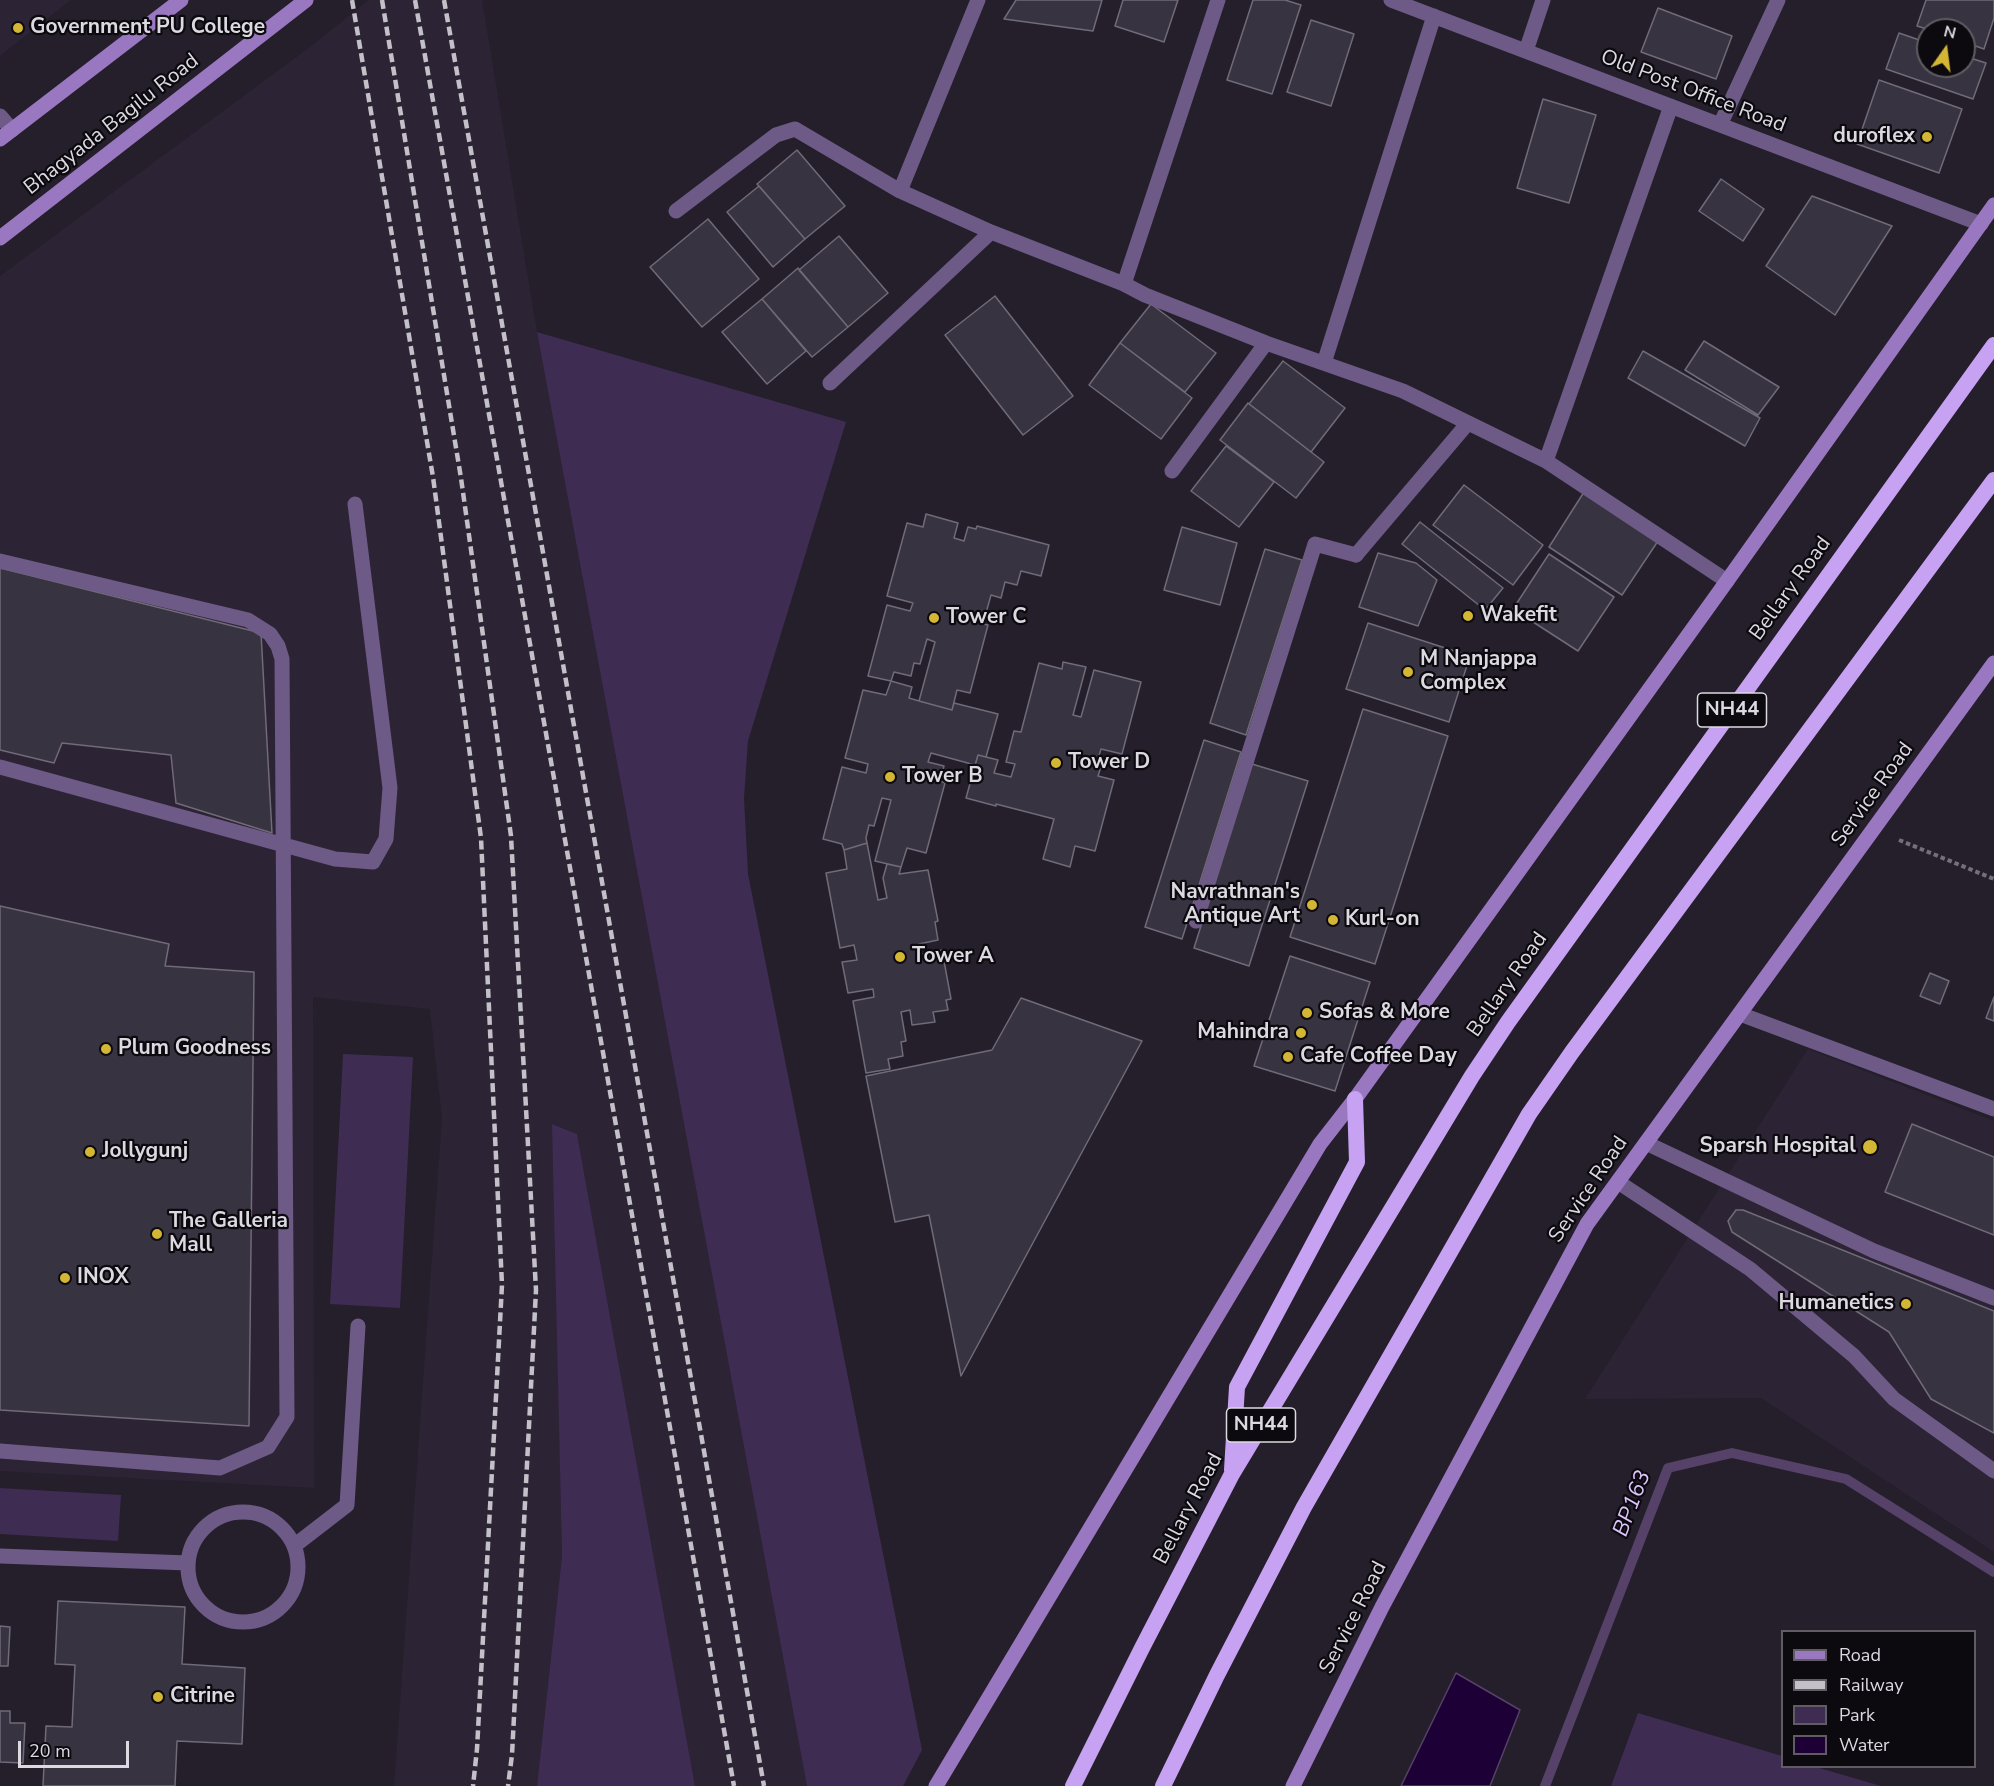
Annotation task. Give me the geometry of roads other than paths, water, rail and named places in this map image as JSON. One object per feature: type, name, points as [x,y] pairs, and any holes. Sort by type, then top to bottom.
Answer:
[{"type":"highway","name":"Bellary Road","points":[[1073,1786],[1232,1474],[1472,1077],[1508,1022],[1994,345]]},
{"type":"highway","points":[[1163,1786],[1217,1675],[1304,1507],[1529,1114],[1572,1052],[1994,480]]},
{"type":"highway","points":[[1232,1474],[1236,1387],[1357,1162],[1355,1099]]},
{"type":"main road","points":[[6,135],[181,0]]},
{"type":"main road","name":"Bhagyada Bagilu Road","points":[[0,238],[306,0]]},
{"type":"main road","points":[[936,1786],[1320,1144],[1355,1099],[1727,581],[1994,205]]},
{"type":"main road","name":"Service Road","points":[[1293,1786],[1382,1607],[1587,1224],[1994,663]]},
{"type":"street","points":[[900,190],[978,0]]},
{"type":"street","points":[[1124,284],[1218,0]]},
{"type":"street","name":"Old Post Office Road","points":[[1392,0],[1980,224]]},
{"type":"street","points":[[1526,51],[1543,0]]},
{"type":"street","points":[[1720,125],[1778,0]]},
{"type":"street","points":[[1324,363],[1434,16]]},
{"type":"street","points":[[1546,461],[1671,106]]},
{"type":"street","points":[[0,116],[6,135]]},
{"type":"street","points":[[676,211],[776,135],[795,129],[900,190],[991,232],[1266,343],[1403,391],[1546,461],[1727,581]]},
{"type":"street","points":[[830,382],[991,232]]},
{"type":"street","points":[[1172,471],[1266,343]]},
{"type":"street","points":[[1196,921],[1315,544],[1356,555],[1468,423]]},
{"type":"street","points":[[0,767],[335,859],[373,862],[386,839],[390,788],[355,504]]},
{"type":"street","points":[[0,561],[248,620],[270,634],[278,646],[282,659],[287,1417],[268,1447],[220,1468],[0,1451]]},
{"type":"street","points":[[1740,1014],[1994,1109]]},
{"type":"street","points":[[1646,1143],[1874,1251],[1994,1298]]},
{"type":"street","points":[[1618,1182],[1750,1269],[1854,1356],[1894,1399],[1994,1471]]},
{"type":"street","points":[[294,1546],[347,1505],[358,1326]]},
{"type":"street","points":[[234,1512],[252,1513],[270,1519],[284,1530],[294,1546],[298,1564],[297,1581],[289,1598],[276,1611],[260,1619],[243,1622],[225,1618],[209,1610],[197,1597],[189,1581],[188,1563],[192,1545],[202,1529],[217,1518],[234,1512]]},
{"type":"street","points":[[0,1556],[188,1563]]},
{"type":"water","points":[[1456,1673],[1520,1710],[1490,1786],[1401,1786]]},
{"type":"waterway","name":"BP163","points":[[1545,1786],[1668,1468],[1732,1453],[1846,1479],[1994,1572]]},
{"type":"railway","points":[[352,0],[433,477],[481,838],[502,1285],[477,1749],[473,1786]]},
{"type":"railway","points":[[382,0],[461,478],[511,836],[536,1290],[512,1755],[508,1786]]},
{"type":"railway","points":[[415,0],[734,1786]]},
{"type":"railway","points":[[444,0],[764,1786]]},
{"type":"place","name":"Government PU College","points":[[18,28]]},
{"type":"place","name":"duroflex","points":[[1927,137]]},
{"type":"place","name":"Wakefit","points":[[1468,616]]},
{"type":"place","name":"Tower C","points":[[934,618]]},
{"type":"place","name":"M Nanjappa Complex","points":[[1408,672]]},
{"type":"place","name":"Tower D","points":[[1056,763]]},
{"type":"place","name":"Tower B","points":[[890,777]]},
{"type":"place","name":"Navrathnan's Antique Art","points":[[1312,905]]},
{"type":"place","name":"Kurl-on","points":[[1333,920]]},
{"type":"place","name":"Tower A","points":[[900,957]]},
{"type":"place","name":"Sofas & More","points":[[1307,1013]]},
{"type":"place","name":"Mahindra","points":[[1301,1033]]},
{"type":"place","name":"Plum Goodness","points":[[106,1049]]},
{"type":"place","name":"Cafe Coffee Day","points":[[1288,1057]]},
{"type":"place","name":"Sparsh Hospital","points":[[1870,1147]]},
{"type":"place","name":"Jollygunj","points":[[90,1152]]},
{"type":"place","name":"The Galleria Mall","points":[[157,1234]]},
{"type":"place","name":"INOX","points":[[65,1278]]},
{"type":"place","name":"Humanetics","points":[[1906,1304]]},
{"type":"place","name":"Citrine","points":[[158,1697]]}]
